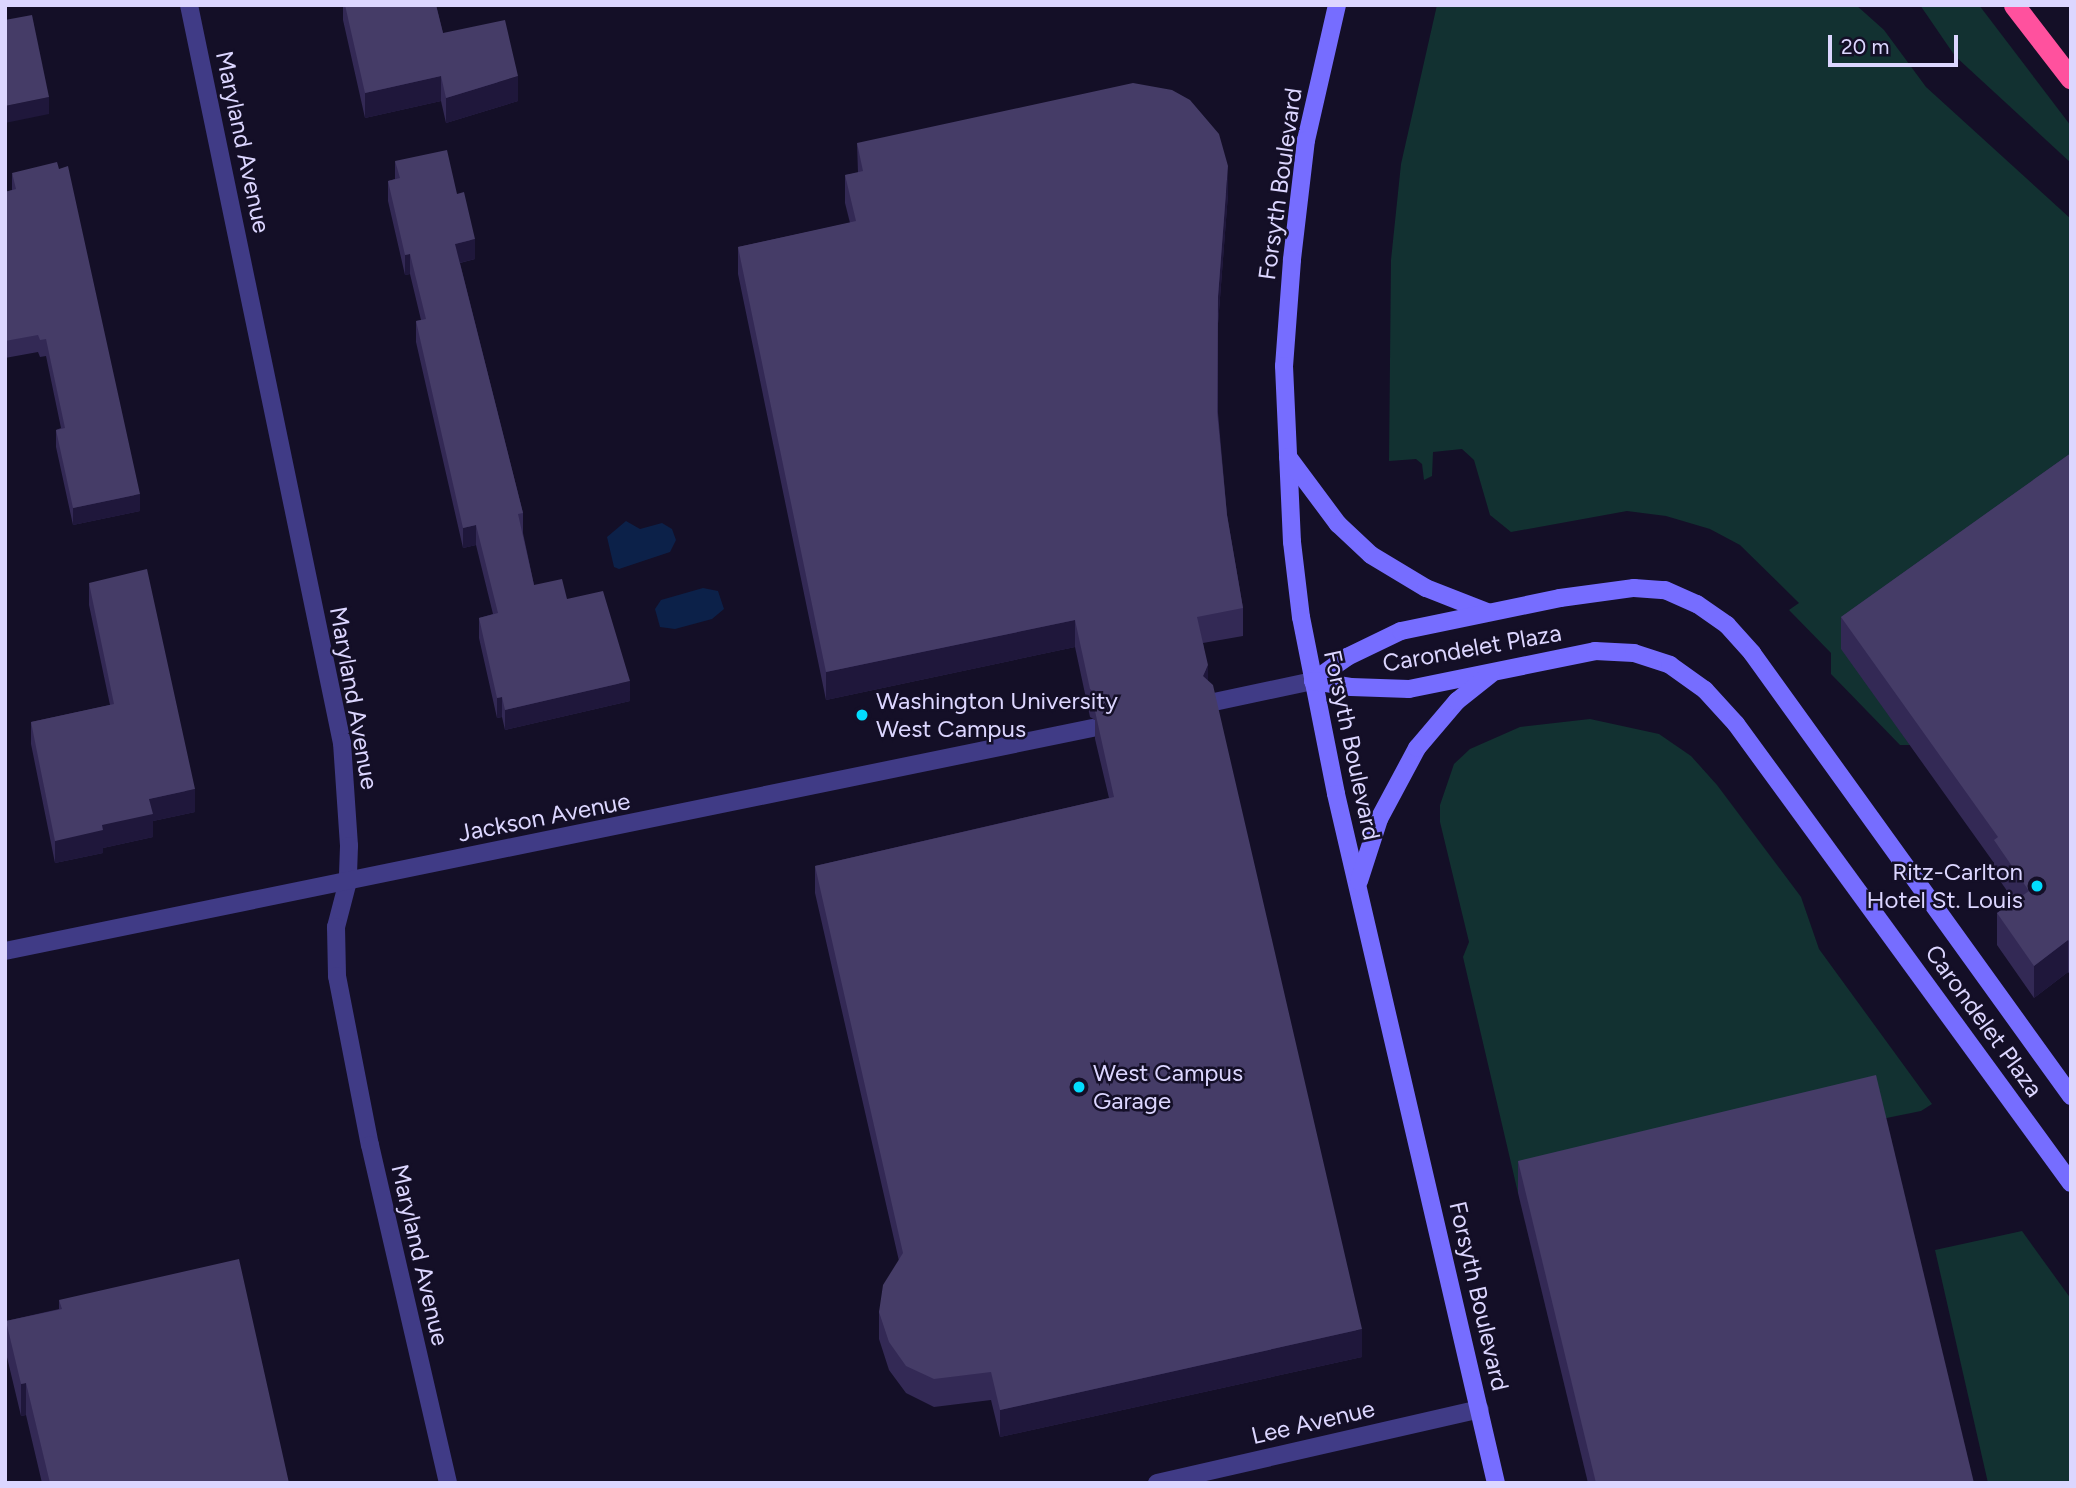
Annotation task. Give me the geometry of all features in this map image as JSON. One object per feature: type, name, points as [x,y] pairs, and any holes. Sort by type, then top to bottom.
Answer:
[{"type":"highway","points":[[2014,5],[2071,79]]},
{"type":"main road","name":"Forsyth Boulevard","points":[[1337,5],[1306,140],[1292,260],[1284,366],[1292,542],[1313,681],[1357,889],[1496,1483]]},
{"type":"main road","points":[[1288,457],[1338,524],[1371,555],[1426,588],[1489,612]]},
{"type":"main road","name":"Carondelet Plaza","points":[[1313,681],[1348,657],[1401,631],[1489,612],[1601,590],[1634,588],[1665,590],[1698,604],[1727,625],[1873,817],[2071,1096]]},
{"type":"main road","name":"Carondelet Plaza","points":[[1313,681],[1409,689],[1595,651],[1634,653],[1670,665],[1705,690],[1821,839],[2071,1182]]},
{"type":"main road","points":[[1357,889],[1364,854],[1411,757],[1457,701],[1497,669]]},
{"type":"street","name":"Maryland Avenue","points":[[189,5],[342,743],[348,881],[336,927],[337,976],[370,1145],[447,1483]]},
{"type":"street","points":[[1214,702],[1313,681]]},
{"type":"street","name":"Jackson Avenue","points":[[5,951],[1092,728]]},
{"type":"street","name":"Lee Avenue","points":[[1157,1483],[1480,1409]]},
{"type":"green space","points":[[1437,5],[1856,5],[1884,30],[1926,87],[2071,219],[2071,485],[1842,649],[1910,745],[1900,745],[1831,674],[1831,653],[1789,610],[1799,603],[1740,545],[1710,529],[1666,516],[1627,511],[1511,532],[1490,515],[1474,460],[1462,449],[1433,452],[1432,476],[1424,480],[1422,464],[1416,459],[1389,461],[1391,260],[1401,164]]},
{"type":"green space","points":[[1920,5],[1979,5],[2071,126],[2071,163],[1955,56]]},
{"type":"green space","points":[[1590,719],[1659,734],[1691,756],[1717,785],[1801,897],[1819,949],[1932,1104],[1921,1111],[1518,1193],[1463,957],[1469,942],[1440,822],[1440,805],[1454,764],[1470,749],[1520,727]]},
{"type":"green space","points":[[2022,1231],[2071,1299],[2071,1483],[1988,1483],[1935,1250]]},
{"type":"water","points":[[626,521],[640,529],[662,523],[672,529],[676,540],[670,552],[619,569],[614,567],[607,537]]},
{"type":"water","points":[[703,588],[718,591],[724,609],[712,619],[675,629],[660,627],[655,609],[661,600]]},
{"type":"building","points":[[345,5],[436,5],[443,33],[505,20],[518,76],[446,98],[441,76],[365,93]]},
{"type":"building","points":[[32,15],[49,97],[5,106],[5,20]]},
{"type":"building","points":[[1133,83],[1172,90],[1190,100],[1219,134],[1228,166],[1218,297],[1217,411],[1227,515],[1243,608],[1197,617],[1208,665],[1203,676],[1213,685],[1362,1329],[1000,1410],[991,1372],[934,1379],[906,1366],[889,1342],[879,1312],[883,1285],[903,1253],[815,866],[1114,797],[1095,711],[1103,699],[1090,689],[1075,620],[826,672],[738,247],[856,221],[845,175],[863,171],[857,143]]},
{"type":"building","points":[[447,150],[457,194],[464,192],[475,239],[455,244],[523,513],[518,514],[534,585],[562,579],[567,599],[603,591],[630,681],[505,710],[502,697],[497,698],[479,618],[498,613],[476,525],[463,528],[416,321],[426,319],[410,254],[405,255],[388,181],[400,178],[395,161]]},
{"type":"building","points":[[57,162],[59,169],[68,166],[140,494],[73,508],[56,430],[65,428],[46,339],[40,340],[38,335],[5,341],[5,192],[16,189],[12,173]]},
{"type":"building","points":[[2071,453],[2071,944],[2068,940],[2034,966],[1997,913],[2029,891],[1994,840],[1998,837],[1841,617]]},
{"type":"building","points":[[147,569],[195,789],[149,799],[153,814],[102,825],[103,830],[55,841],[31,722],[114,704],[89,583]]},
{"type":"building","points":[[1876,1075],[1974,1483],[1596,1483],[1518,1161]]},
{"type":"building","points":[[239,1259],[289,1483],[50,1483],[26,1383],[21,1384],[6,1321],[62,1309],[59,1300]]},
{"type":"place","name":"Washington University West Campus","points":[[862,715]]},
{"type":"place","name":"Ritz-Carlton Hotel St. Louis","points":[[2037,886]]},
{"type":"place","name":"West Campus Garage","points":[[1079,1087]]}]
